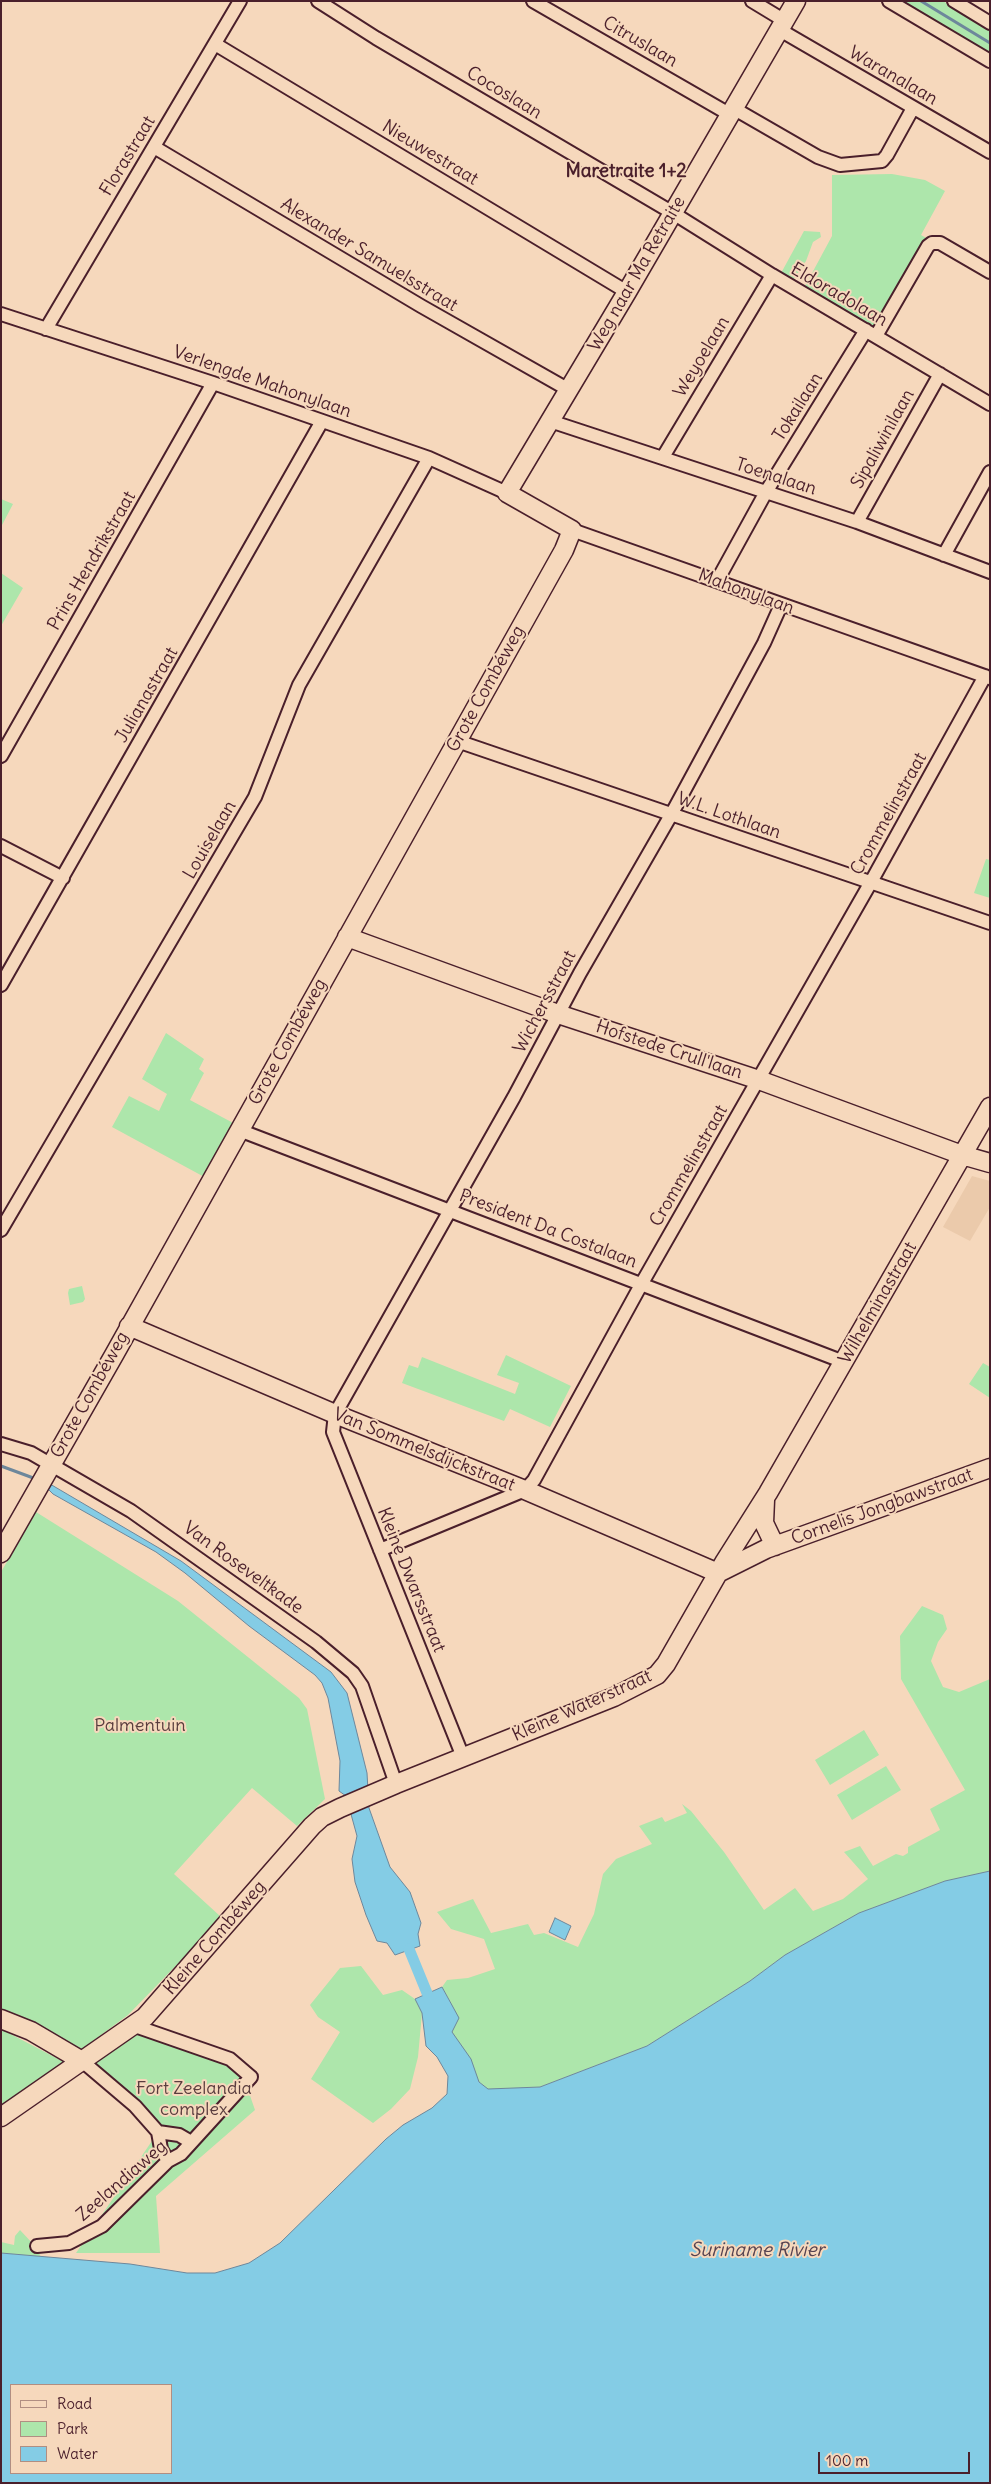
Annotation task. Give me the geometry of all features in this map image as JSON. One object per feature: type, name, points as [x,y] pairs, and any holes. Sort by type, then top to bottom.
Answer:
[{"type":"street","name":"Florastraat","points":[[46,329],[240,1]]},
{"type":"street","name":"Cocoslaan","points":[[318,1],[376,38],[673,213]]},
{"type":"street","name":"Citruslaan","points":[[534,1],[731,111],[818,157],[840,165],[882,161],[913,108]]},
{"type":"street","name":"Waranalaan","points":[[752,1],[782,25],[913,108],[990,152]]},
{"type":"street","name":"Weg naar Ma Retraite","points":[[507,493],[628,292],[796,1]]},
{"type":"street","points":[[889,1],[990,61]]},
{"type":"street","points":[[954,1],[990,23]]},
{"type":"street","name":"Nieuwestraat","points":[[215,44],[628,292]]},
{"type":"street","name":"Alexander Samuelsstraat","points":[[154,147],[421,306],[569,390]]},
{"type":"street","name":"Eldoradolaan","points":[[673,213],[772,275],[990,404]]},
{"type":"street","name":"Tokailaan","points":[[717,581],[766,492],[928,246],[937,242],[990,272]]},
{"type":"street","name":"Weyoelaan","points":[[663,457],[772,275]]},
{"type":"street","name":"Verlengde Mahonylaan","points":[[1,314],[213,383],[429,458],[507,493]]},
{"type":"street","name":"Sipaliwinilaan","points":[[857,522],[940,374]]},
{"type":"street","name":"Prins Hendrikstraat","points":[[1,756],[213,383]]},
{"type":"street","name":"Julianastraat","points":[[1,986],[322,421]]},
{"type":"street","name":"Toenalaan","points":[[550,421],[857,522],[990,572]]},
{"type":"street","name":"Louiselaan","points":[[1,1230],[255,797],[299,685],[429,458]]},
{"type":"street","points":[[944,555],[990,472]]},
{"type":"street","name":"Mahonylaan","points":[[507,493],[572,530],[987,677]]},
{"type":"street","name":"Grote Combéweg","points":[[1,1552],[240,1130],[564,550],[572,530]]},
{"type":"street","name":"Wichersstraat","points":[[335,1414],[671,815],[764,643],[781,605]]},
{"type":"street","name":"Crommelinstraat","points":[[525,1490],[534,1480],[642,1283],[987,677]]},
{"type":"street","name":"W.L. Lothlaan","points":[[457,741],[990,923]]},
{"type":"street","points":[[1,846],[62,878]]},
{"type":"street","name":"Hofstede Crull'laan","points":[[347,938],[558,1014],[759,1080],[962,1155],[990,1163]]},
{"type":"street","name":"Wilhelminastraat","points":[[718,1573],[762,1511],[844,1362],[990,1107]]},
{"type":"street","name":"President Da Costalaan","points":[[240,1130],[844,1362]]},
{"type":"street","name":"Van Sommelsdijckstraat","points":[[130,1326],[335,1414],[525,1490],[718,1573]]},
{"type":"street","name":"Kleine Dwarsstraat","points":[[335,1414],[333,1432],[463,1757]]},
{"type":"street","name":"Van Roseveltkade","points":[[1,1444],[31,1453],[50,1468],[131,1511],[195,1554],[316,1642],[353,1673],[362,1686],[396,1784]]},
{"type":"street","name":"Cornelis Jongbawstraat","points":[[770,1548],[990,1468]]},
{"type":"street","points":[[380,1550],[525,1490]]},
{"type":"street","points":[[762,1511],[780,1533],[800,1537]]},
{"type":"street","points":[[718,1573],[770,1548],[758,1527],[762,1511]]},
{"type":"street","name":"Kleine Waterstraat","points":[[340,1808],[614,1696],[657,1675],[666,1664],[718,1573]]},
{"type":"street","name":"Kleine Combéweg","points":[[1,2117],[134,2026],[182,1976],[312,1826],[340,1808]]},
{"type":"street","points":[[1,2019],[31,2030],[82,2061],[135,2106],[158,2132],[161,2149],[168,2161]]},
{"type":"street","name":"Zeelandiaweg","points":[[37,2246],[69,2243],[102,2226],[168,2161],[181,2154],[251,2077],[230,2059],[134,2026]]},
{"type":"street","points":[[158,2132],[179,2135],[191,2142]]},
{"type":"shaded area","points":[[972,1176],[990,1181],[990,1207],[970,1241],[943,1227]]},
{"type":"green space","points":[[899,1],[943,1],[990,30],[990,55]]},
{"type":"green space","points":[[892,174],[925,180],[945,191],[921,235],[928,239],[874,329],[804,288],[832,236],[832,175]]},
{"type":"green space","points":[[804,231],[820,232],[821,237],[813,242],[806,261],[792,282],[780,275]]},
{"type":"green space","points":[[1,499],[13,504],[1,527]]},
{"type":"green space","points":[[1,573],[23,588],[1,626]]},
{"type":"green space","points":[[986,859],[990,860],[990,898],[974,893]]},
{"type":"green space","points":[[166,1033],[204,1059],[199,1069],[204,1073],[190,1100],[237,1125],[208,1179],[112,1127],[129,1096],[159,1111],[167,1094],[142,1079]]},
{"type":"green space","points":[[82,1286],[85,1299],[83,1302],[70,1305],[69,1289]]},
{"type":"green space","points":[[506,1355],[571,1386],[550,1427],[510,1409],[504,1421],[402,1383],[409,1365],[418,1368],[422,1357],[515,1394],[519,1383],[497,1375]]},
{"type":"green space","points":[[983,1363],[990,1367],[990,1398],[969,1384]]},
{"type":"green space","name":"Palmentuin","points":[[36,1512],[178,1601],[299,1698],[307,1709],[325,1799],[297,1826],[252,1788],[174,1874],[220,1916],[200,1941],[128,2015],[78,2052],[1,2011],[1,1572]]},
{"type":"green space","points":[[922,1606],[943,1615],[947,1629],[938,1642],[931,1661],[943,1687],[959,1692],[990,1679],[990,1871],[945,1881],[859,1913],[785,1955],[750,1981],[647,2046],[540,2087],[488,2090],[479,2082],[452,2032],[451,2003],[442,1987],[447,1980],[468,1978],[495,1969],[484,1939],[451,1929],[437,1912],[473,1899],[491,1933],[528,1924],[534,1935],[544,1933],[578,1947],[594,1914],[603,1874],[616,1859],[652,1844],[639,1826],[662,1817],[665,1822],[687,1813],[682,1804],[691,1811],[724,1852],[764,1910],[795,1888],[813,1911],[843,1899],[868,1879],[844,1852],[860,1846],[873,1866],[896,1854],[903,1856],[908,1853],[908,1847],[940,1830],[930,1809],[965,1790],[901,1679],[900,1636]]},
{"type":"green space","points":[[864,1730],[879,1755],[830,1785],[815,1760]]},
{"type":"green space","points":[[886,1766],[901,1790],[852,1820],[837,1795]]},
{"type":"green space","points":[[361,1966],[383,1995],[402,1990],[415,1999],[422,2013],[418,2057],[410,2089],[391,2109],[373,2123],[311,2079],[340,2032],[318,2017],[310,2005],[340,1968]]},
{"type":"green space","name":"Fort Zeelandia complex","points":[[135,2026],[233,2061],[246,2084],[255,2110],[156,2196],[160,2253],[76,2253],[158,2132],[82,2061]]},
{"type":"green space","points":[[1,2029],[64,2062],[64,2065],[1,2107]]},
{"type":"green space","points":[[20,2230],[34,2245],[41,2257],[1,2253],[1,2242],[14,2245],[15,2236]]},
{"type":"water","points":[[50,1484],[181,1561],[331,1672],[347,1693],[367,1773],[369,1808],[390,1867],[410,1892],[421,1923],[418,1934],[420,1946],[395,1955],[387,1943],[377,1941],[366,1915],[355,1882],[352,1859],[357,1836],[346,1796],[339,1791],[340,1761],[328,1698],[322,1683],[315,1675],[249,1626],[185,1573],[156,1552],[53,1494],[48,1489]]},
{"type":"water","name":"Suriname Rivier","points":[[990,1871],[990,2483],[1,2483],[1,2253],[130,2264],[187,2273],[215,2273],[249,2263],[280,2243],[386,2139],[403,2125],[432,2108],[447,2094],[448,2076],[437,2057],[426,2046],[422,2013],[415,1999],[442,1987],[459,2018],[452,2032],[471,2059],[479,2082],[488,2089],[540,2087],[647,2046],[750,1981],[785,1955],[859,1913],[945,1881]]},
{"type":"water","points":[[555,1918],[571,1926],[565,1940],[549,1932]]},
{"type":"waterway","points":[[921,1],[990,43]]},
{"type":"waterway","points":[[1,1466],[36,1479]]},
{"type":"waterway","points":[[409,1949],[427,1993]]},
{"type":"district","name":"Maretraite 1+2","points":[[626,172]]}]
